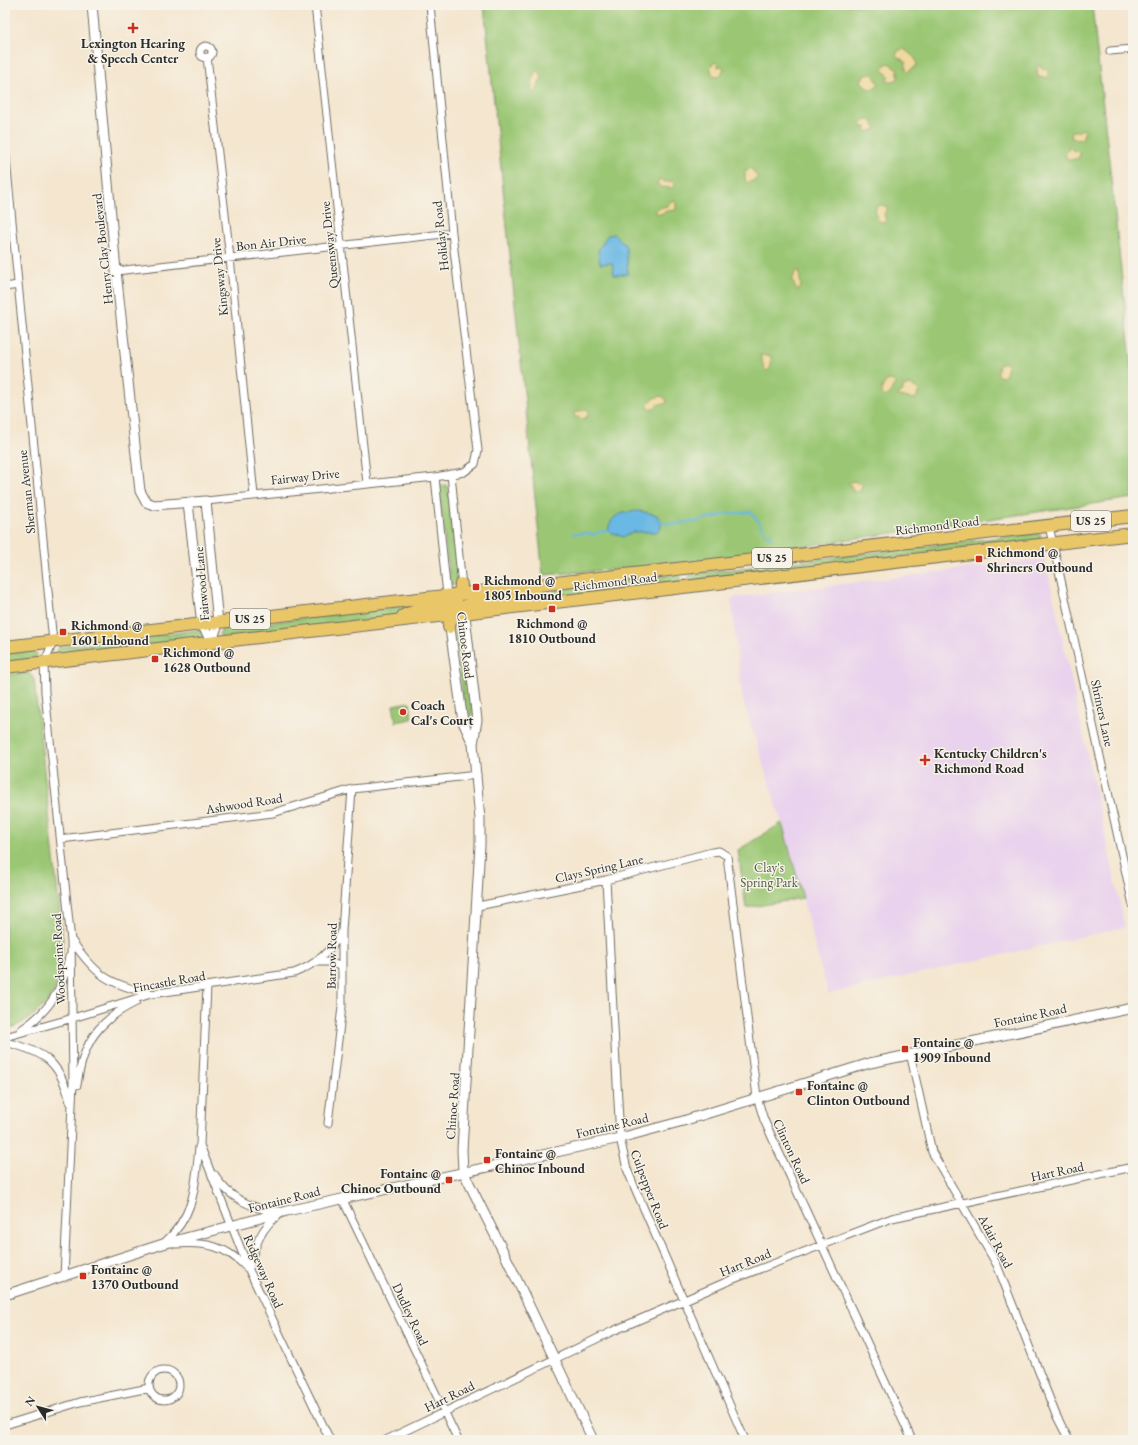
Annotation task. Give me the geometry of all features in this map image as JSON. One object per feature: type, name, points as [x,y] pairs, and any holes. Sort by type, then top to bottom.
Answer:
[{"type":"main road","name":"Richmond Road","points":[[461,591],[547,585],[1133,516]]},
{"type":"main road","name":"Richmond Road","points":[[5,647],[218,623],[453,611],[1133,534]]},
{"type":"main road","points":[[461,591],[452,603],[453,611],[517,597],[547,585]]},
{"type":"main road","name":"US 25","points":[[5,667],[44,664],[212,642],[384,623],[425,608],[453,611]]},
{"type":"street","name":"Henry Clay Boulevard","points":[[92,5],[116,271],[140,491]]},
{"type":"street","name":"Queensway Drive","points":[[315,5],[367,483]]},
{"type":"street","name":"Holiday Road","points":[[430,5],[452,233],[478,450],[476,463]]},
{"type":"street","points":[[1110,51],[1133,49]]},
{"type":"street","name":"Kingsway Drive","points":[[206,58],[230,258],[254,495]]},
{"type":"street","name":"Sherman Avenue","points":[[5,149],[53,642]]},
{"type":"street","name":"Bon Air Drive","points":[[116,271],[342,247],[452,233]]},
{"type":"street","points":[[5,287],[18,286]]},
{"type":"street","name":"Fairway Drive","points":[[140,491],[144,499],[150,504],[160,505],[188,503],[451,474],[464,472],[476,463]]},
{"type":"street","points":[[451,474],[461,591]]},
{"type":"street","points":[[435,476],[453,611]]},
{"type":"street","name":"Fairwood Lane","points":[[206,501],[218,623],[212,642]]},
{"type":"street","name":"Fairwood Lane","points":[[188,503],[202,625],[212,642]]},
{"type":"street","name":"Shriners Lane","points":[[1049,526],[1133,905]]},
{"type":"street","name":"Chinoe Road","points":[[453,611],[463,722],[473,744]]},
{"type":"street","name":"Chinoe Road","points":[[453,611],[477,720],[473,744],[480,819],[478,906],[462,1150],[463,1171],[593,1440]]},
{"type":"street","name":"Woodspoint Road","points":[[53,642],[44,664],[45,692],[71,941],[73,1018],[72,1109],[64,1277]]},
{"type":"street","name":"Ashwood Road","points":[[61,839],[273,813],[352,789],[477,775]]},
{"type":"street","name":"Barrow Road","points":[[328,1123],[342,1007],[342,931],[352,789]]},
{"type":"street","name":"Clays Spring Lane","points":[[478,906],[606,880],[709,852],[724,852]]},
{"type":"street","name":"Clinton Road","points":[[724,852],[728,856],[757,1097],[764,1120],[912,1440]]},
{"type":"street","name":"Culpepper Road","points":[[606,880],[620,1138],[627,1169],[745,1440]]},
{"type":"street","name":"Fincastle Road","points":[[8,1036],[151,994],[284,975],[304,969],[315,962],[333,946],[342,931]]},
{"type":"street","points":[[71,941],[90,965],[104,978],[124,987],[151,994]]},
{"type":"street","points":[[8,1036],[40,1017],[55,998],[65,976],[71,941]]},
{"type":"street","points":[[315,962],[330,962],[342,967]]},
{"type":"street","name":"Ridgeway Road","points":[[206,986],[200,1145],[249,1270],[330,1440]]},
{"type":"street","points":[[72,1109],[81,1064],[90,1041],[96,1032],[112,1015],[151,994]]},
{"type":"street","name":"Fontaine Road","points":[[5,1295],[163,1244],[287,1210],[620,1138],[683,1121],[850,1068],[910,1053],[1133,1008]]},
{"type":"street","points":[[5,1042],[39,1053],[51,1061],[65,1086],[72,1109]]},
{"type":"street","name":"Adair Road","points":[[910,1053],[932,1152],[997,1265],[1056,1414],[1069,1440]]},
{"type":"street","points":[[200,1145],[219,1182],[234,1196],[262,1209],[287,1210]]},
{"type":"street","points":[[163,1244],[176,1231],[189,1212],[194,1194],[200,1145]]},
{"type":"street","name":"Hart Road","points":[[386,1440],[555,1359],[731,1280],[892,1218],[1133,1168]]},
{"type":"street","name":"Dudley Road","points":[[342,1198],[458,1440]]},
{"type":"street","points":[[163,1244],[196,1242],[217,1246],[233,1256],[249,1270],[254,1248],[262,1232],[274,1218],[287,1210]]},
{"type":"street","points":[[163,1370],[172,1372],[178,1380],[178,1390],[172,1398],[168,1400],[158,1399],[149,1388],[149,1383],[154,1374],[163,1370]]},
{"type":"street","points":[[5,1425],[80,1402],[149,1388]]},
{"type":"shaded area","name":"Kentucky Children's Richmond Road","points":[[1045,559],[1125,927],[828,994],[782,823],[742,697],[731,598]]},
{"type":"green space","points":[[484,5],[1092,5],[1133,379],[1133,498],[674,565],[543,575]]},
{"type":"green space","points":[[446,485],[448,489],[459,582],[459,584],[453,585],[450,583],[439,490],[440,486]]},
{"type":"green space","points":[[1036,533],[1041,535],[1040,540],[690,581],[688,578],[691,574]]},
{"type":"green space","points":[[678,574],[681,579],[679,583],[555,598],[553,593],[555,589]]},
{"type":"green space","points":[[443,601],[377,620],[222,638],[219,634],[223,628]]},
{"type":"green space","points":[[462,627],[473,715],[468,718],[466,717],[454,630],[455,628]]},
{"type":"green space","points":[[199,630],[202,631],[204,637],[202,640],[59,657],[55,653],[59,647]]},
{"type":"green space","points":[[32,650],[37,654],[36,658],[5,664],[5,653]]},
{"type":"green space","points":[[28,672],[34,679],[63,940],[62,958],[58,982],[47,1001],[35,1014],[21,1024],[5,1030],[5,675]]},
{"type":"green space","name":"Coach Cal's Court","points":[[410,702],[412,719],[396,722],[393,705]]},
{"type":"green space","name":"Clay's Spring Park","points":[[782,823],[803,898],[746,908],[738,850]]},
{"type":"sand","points":[[904,49],[915,58],[917,65],[908,72],[906,70],[906,62],[896,56],[898,51]]},
{"type":"sand","points":[[715,62],[718,64],[718,67],[722,66],[724,69],[721,76],[716,77],[712,73],[710,67]]},
{"type":"sand","points":[[888,63],[898,69],[898,79],[891,82],[886,81],[889,76],[883,70],[883,67]]},
{"type":"sand","points":[[1039,65],[1043,69],[1049,69],[1047,78],[1038,77],[1037,68]]},
{"type":"sand","points":[[538,71],[542,77],[535,93],[531,90],[535,72]]},
{"type":"sand","points":[[872,73],[879,84],[872,89],[867,88],[861,81],[864,76]]},
{"type":"sand","points":[[866,120],[871,120],[877,129],[868,132],[866,127],[862,127],[861,124]]},
{"type":"sand","points":[[1082,129],[1085,131],[1082,139],[1071,138],[1072,131],[1079,131]]},
{"type":"sand","points":[[1069,146],[1072,150],[1080,152],[1079,158],[1070,160],[1065,156]]},
{"type":"sand","points":[[751,168],[758,178],[748,183],[745,180],[745,172]]},
{"type":"sand","points":[[660,179],[665,182],[672,181],[675,185],[672,188],[661,187],[657,184]]},
{"type":"sand","points":[[672,200],[676,202],[676,210],[667,211],[660,214],[656,213],[656,209],[667,206]]},
{"type":"sand","points":[[881,205],[888,207],[884,214],[886,220],[884,222],[879,222],[875,212],[877,206]]},
{"type":"sand","points":[[799,270],[801,287],[798,290],[796,289],[792,280],[796,271]]},
{"type":"sand","points":[[760,355],[771,356],[771,366],[768,371],[765,370]]},
{"type":"sand","points":[[1005,362],[1008,366],[1006,374],[1003,377],[999,376],[997,374],[999,365]]},
{"type":"sand","points":[[892,380],[897,384],[893,386],[890,394],[885,397],[882,393],[882,388],[886,381]]},
{"type":"sand","points":[[911,385],[919,390],[917,397],[914,399],[899,396],[898,393],[903,391],[903,387]]},
{"type":"sand","points":[[662,396],[667,401],[666,404],[659,404],[651,410],[648,408],[648,404],[654,398]]},
{"type":"sand","points":[[586,409],[589,411],[587,417],[582,419],[574,416],[574,413]]},
{"type":"sand","points":[[854,481],[863,483],[860,491],[852,491],[852,487],[848,483]]},
{"type":"water","points":[[614,234],[626,246],[628,274],[614,275],[612,263],[600,264],[598,250],[608,235]]},
{"type":"water","points":[[640,511],[657,515],[660,520],[661,528],[656,532],[634,532],[623,537],[608,531],[609,525],[615,517],[624,513]]},
{"type":"waterway","points":[[661,523],[679,524],[696,522],[710,517],[715,518],[723,514],[751,512],[762,526],[765,534],[771,535],[771,538]]},
{"type":"waterway","points":[[573,534],[587,533],[593,535],[599,532],[608,531]]},
{"type":"place","name":"Lexington Hearing & Speech Center","points":[[133,28]]},
{"type":"place","name":"Richmond @ Shriners Outbound","points":[[979,559]]},
{"type":"place","name":"Richmond @ 1805 Inbound","points":[[476,587]]},
{"type":"place","name":"Richmond @ 1810 Outbound","points":[[552,609]]},
{"type":"place","name":"Richmond @ 1601 Inbound","points":[[63,632]]},
{"type":"place","name":"Richmond @ 1628 Outbound","points":[[155,659]]},
{"type":"place","name":"Coach Cal's Court","points":[[403,712]]},
{"type":"place","name":"Kentucky Children's Richmond Road","points":[[925,760]]},
{"type":"place","name":"Fontaine @ 1909 Inbound","points":[[905,1049]]},
{"type":"place","name":"Fontaine @ Clinton Outbound","points":[[799,1092]]},
{"type":"place","name":"Fontaine @ Chinoe Inbound","points":[[487,1160]]},
{"type":"place","name":"Fontaine @ Chinoe Outbound","points":[[449,1180]]},
{"type":"place","name":"Fontaine @ 1370 Outbound","points":[[83,1276]]}]
